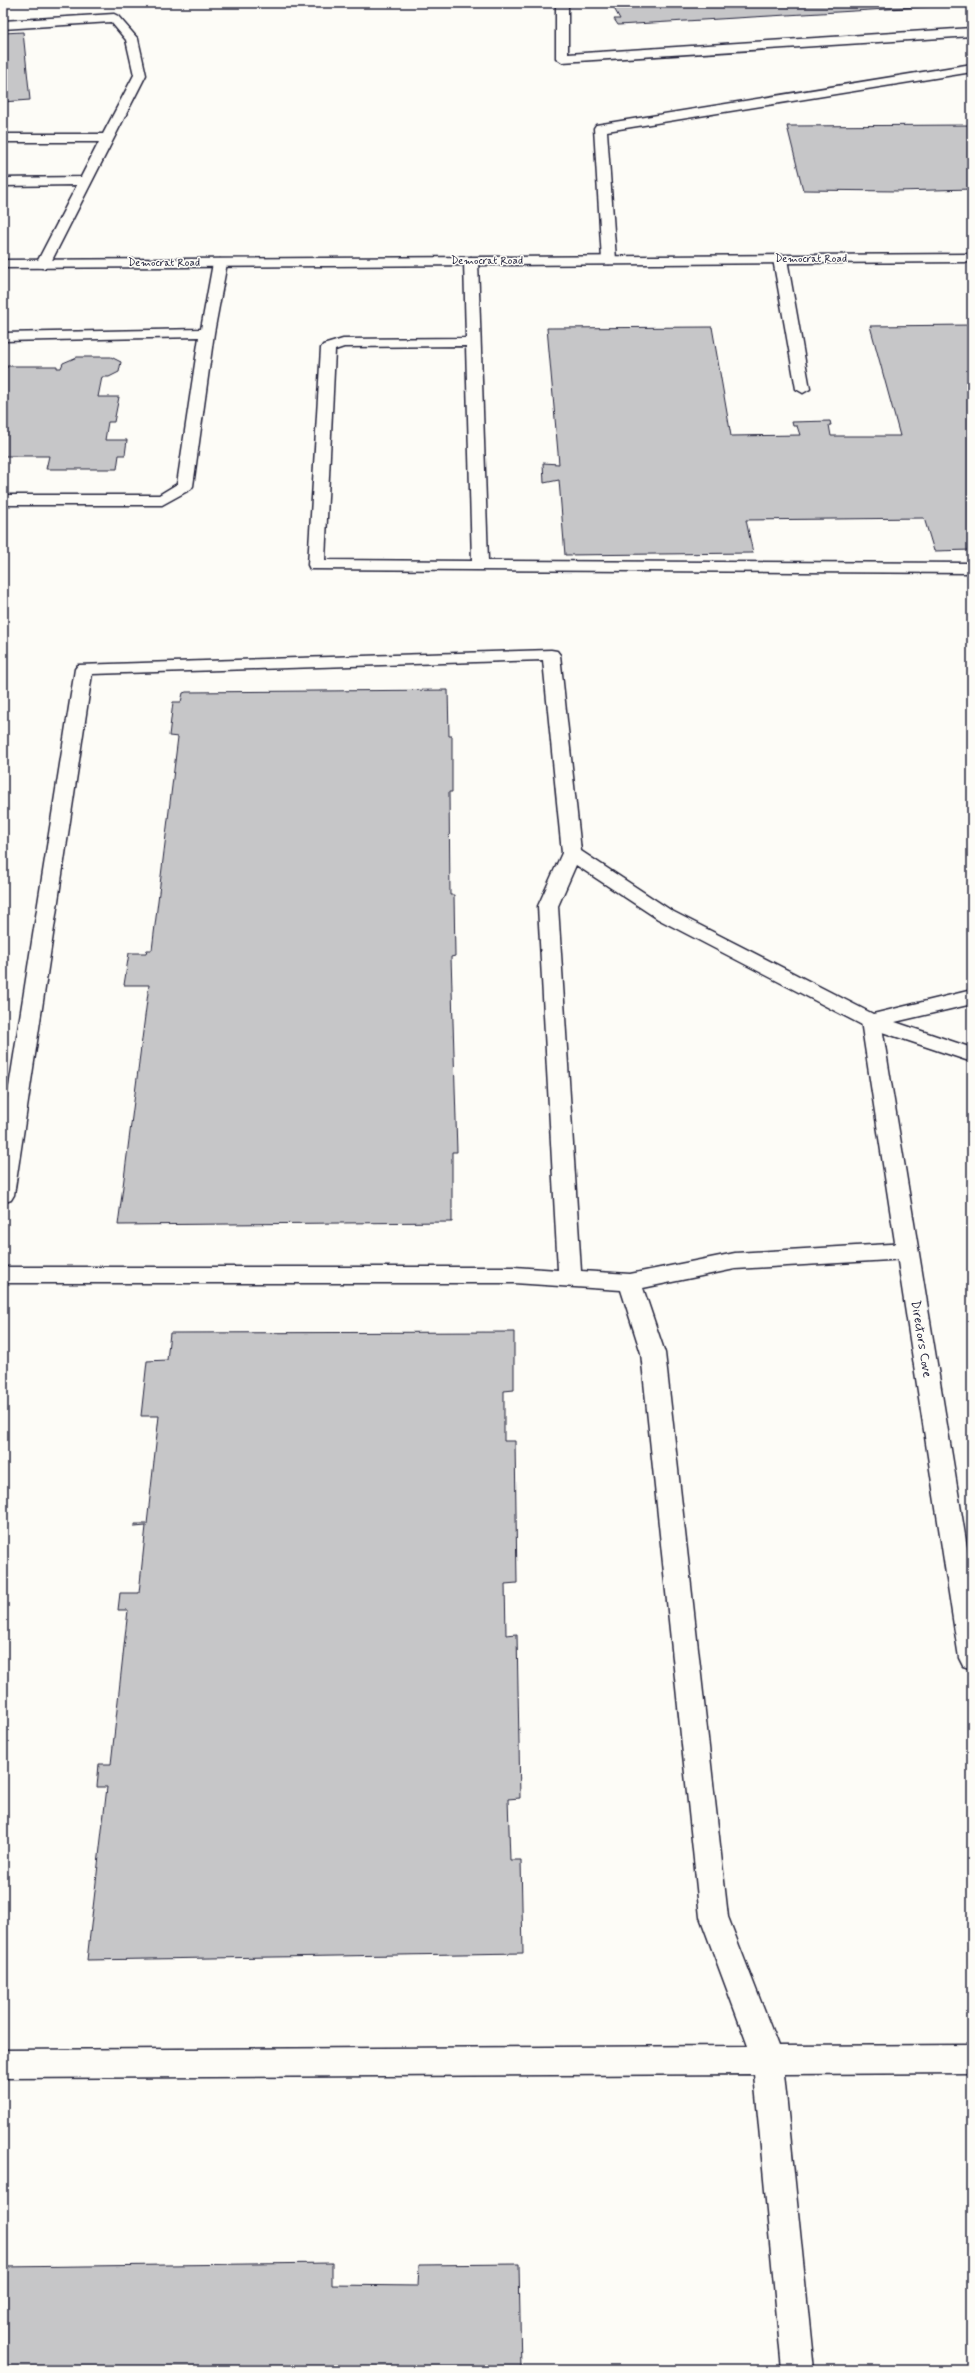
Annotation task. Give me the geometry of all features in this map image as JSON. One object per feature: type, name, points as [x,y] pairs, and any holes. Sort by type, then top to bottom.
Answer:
[{"type":"street","points":[[562,3],[562,58],[972,32]]},
{"type":"street","points":[[3,25],[114,18],[132,38],[140,75],[43,264]]},
{"type":"street","points":[[609,260],[600,128],[972,68]]},
{"type":"street","points":[[3,138],[108,138]]},
{"type":"street","points":[[3,182],[86,181]]},
{"type":"street","name":"Democrat Road","points":[[3,264],[972,258]]},
{"type":"street","points":[[780,259],[804,389]]},
{"type":"street","points":[[471,261],[480,566]]},
{"type":"street","points":[[3,500],[162,500],[185,486],[207,334],[220,263]]},
{"type":"street","points":[[3,337],[207,334]]},
{"type":"street","points":[[473,342],[343,343],[328,348],[316,565],[972,568]]},
{"type":"street","points":[[3,1195],[84,668],[551,656],[572,853],[548,906],[570,1278]]},
{"type":"street","points":[[572,853],[665,915],[871,1021],[972,1055]]},
{"type":"street","points":[[871,1021],[972,997]]},
{"type":"street","name":"Directors Cove","points":[[871,1021],[972,1658]]},
{"type":"street","points":[[3,1275],[514,1275],[630,1282],[735,1261],[907,1251]]},
{"type":"street","points":[[630,1282],[653,1353],[714,1916],[768,2060],[798,2370]]},
{"type":"street","points":[[3,2064],[972,2059]]},
{"type":"building","points":[[611,3],[972,4],[618,25],[614,19],[620,19]]},
{"type":"building","points":[[23,32],[30,100],[3,102],[3,33]]},
{"type":"building","points":[[972,125],[972,189],[897,191],[803,190],[787,126]]},
{"type":"building","points":[[972,325],[972,550],[934,551],[924,518],[746,520],[753,553],[565,555],[559,480],[544,483],[543,463],[559,464],[547,328],[712,327],[731,436],[800,435],[797,426],[793,426],[792,422],[830,421],[831,425],[829,425],[831,436],[900,436],[870,326]]},
{"type":"building","points":[[77,357],[111,357],[121,362],[119,372],[109,377],[102,377],[98,397],[119,397],[114,422],[108,422],[105,440],[127,440],[125,455],[119,455],[117,469],[46,469],[49,456],[3,456],[3,368],[7,368],[7,366],[57,366],[57,368],[61,368],[63,363]]},
{"type":"building","points":[[448,690],[449,736],[452,736],[452,792],[449,792],[450,895],[454,895],[455,956],[451,957],[457,1152],[452,1152],[452,1222],[118,1225],[149,985],[124,985],[129,953],[146,953],[147,950],[152,950],[178,737],[169,736],[173,702],[181,702],[183,693],[186,692]]},
{"type":"building","points":[[514,1332],[514,1390],[504,1391],[504,1441],[515,1441],[517,1583],[505,1584],[506,1635],[517,1634],[520,1798],[508,1799],[510,1860],[521,1860],[523,1953],[87,1960],[107,1787],[97,1787],[99,1764],[111,1764],[128,1610],[118,1610],[120,1593],[139,1593],[146,1526],[135,1527],[135,1524],[147,1524],[159,1416],[141,1416],[147,1361],[167,1360],[170,1333]]},
{"type":"building","points":[[332,2263],[332,2285],[418,2286],[419,2265],[519,2264],[521,2370],[3,2370],[3,2267]]}]
